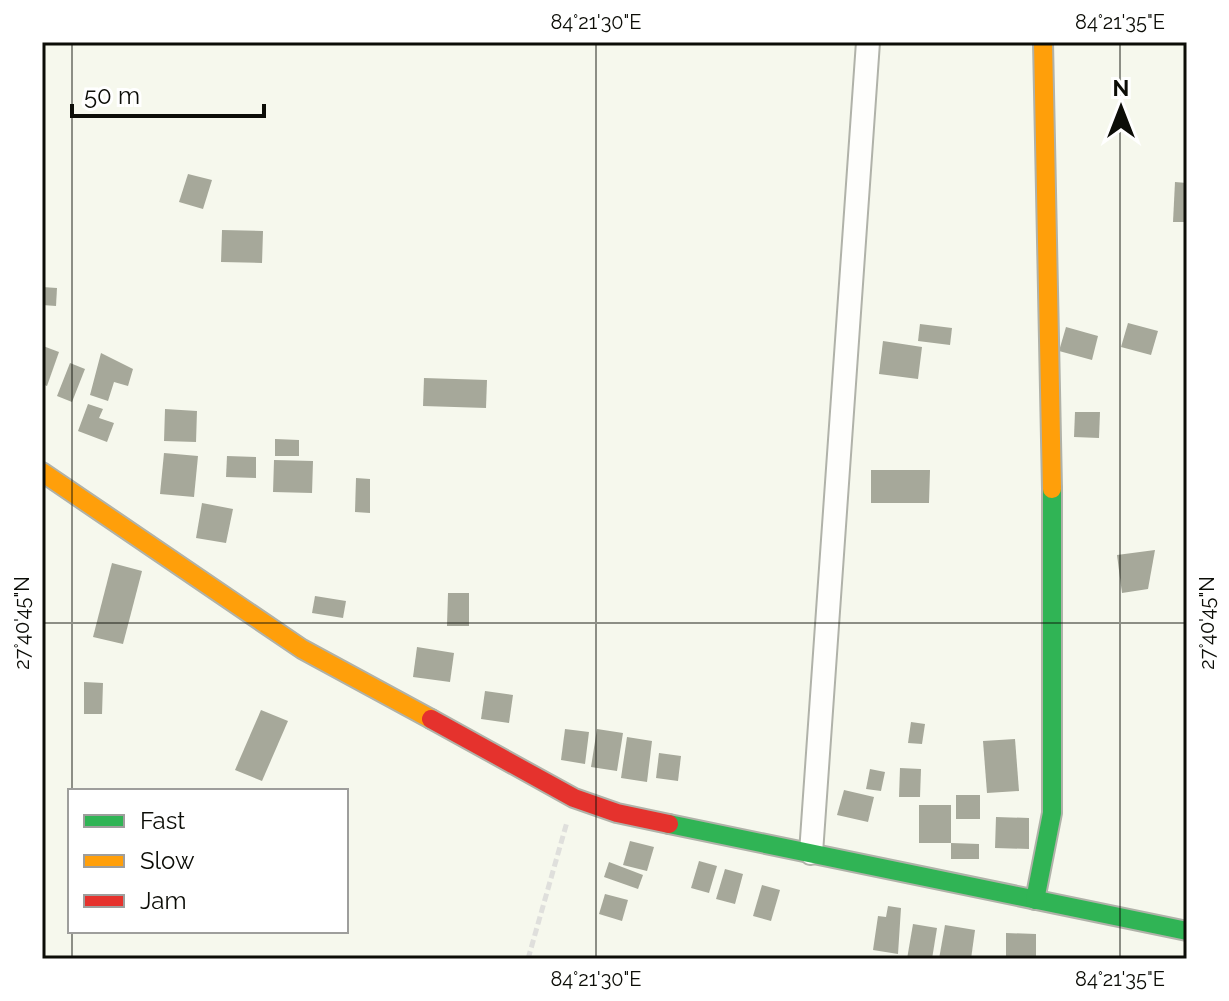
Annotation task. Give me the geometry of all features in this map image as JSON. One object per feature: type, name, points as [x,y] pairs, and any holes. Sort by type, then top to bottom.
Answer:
[{"type":"street","points":[[811,853],[868,42]]},
{"type":"street","points":[[1035,900],[1052,813],[1052,424],[1043,42]]},
{"type":"street","points":[[42,472],[302,649],[574,798],[617,813],[1187,931]]},
{"type":"path","points":[[528,959],[574,798]]},
{"type":"building","points":[[188,174],[212,180],[203,209],[179,202]]},
{"type":"building","points":[[1175,182],[1187,183],[1187,222],[1173,222]]},
{"type":"building","points":[[222,230],[263,231],[262,263],[221,262]]},
{"type":"building","points":[[42,287],[57,288],[56,306],[42,305]]},
{"type":"building","points":[[1128,323],[1158,331],[1151,355],[1121,347]]},
{"type":"building","points":[[920,324],[952,328],[950,345],[918,341]]},
{"type":"building","points":[[1066,327],[1098,336],[1092,360],[1059,351]]},
{"type":"building","points":[[883,341],[922,347],[918,379],[879,374]]},
{"type":"building","points":[[43,346],[59,352],[47,386],[42,384]]},
{"type":"building","points":[[101,353],[133,369],[128,386],[114,382],[108,401],[90,395]]},
{"type":"building","points":[[70,363],[85,369],[72,402],[57,396]]},
{"type":"building","points":[[424,378],[487,380],[486,408],[423,406]]},
{"type":"building","points":[[88,404],[103,409],[99,418],[114,423],[107,442],[78,431]]},
{"type":"building","points":[[165,409],[197,411],[196,442],[164,441]]},
{"type":"building","points":[[1075,412],[1100,412],[1099,438],[1074,437]]},
{"type":"building","points":[[275,439],[299,440],[299,456],[275,456]]},
{"type":"building","points":[[164,453],[198,456],[194,497],[160,494]]},
{"type":"building","points":[[227,456],[256,457],[256,478],[226,477]]},
{"type":"building","points":[[274,460],[313,461],[312,493],[273,492]]},
{"type":"building","points":[[871,470],[930,470],[929,503],[871,503]]},
{"type":"building","points":[[356,478],[370,479],[370,513],[355,512]]},
{"type":"building","points":[[202,503],[233,509],[226,543],[196,538]]},
{"type":"building","points":[[1155,550],[1148,589],[1122,593],[1117,555]]},
{"type":"building","points":[[112,563],[142,571],[123,644],[93,637]]},
{"type":"building","points":[[448,593],[469,593],[469,626],[447,626]]},
{"type":"building","points":[[315,596],[346,601],[343,618],[312,613]]},
{"type":"building","points":[[417,647],[454,653],[450,682],[413,677]]},
{"type":"building","points":[[84,682],[103,683],[102,714],[84,714]]},
{"type":"building","points":[[485,691],[513,695],[509,723],[481,719]]},
{"type":"building","points":[[261,710],[288,721],[262,781],[235,770]]},
{"type":"building","points":[[911,722],[925,724],[922,744],[908,743]]},
{"type":"building","points":[[565,729],[589,732],[585,764],[561,760]]},
{"type":"building","points":[[597,729],[623,733],[617,771],[591,767]]},
{"type":"building","points":[[627,737],[652,741],[647,782],[621,778]]},
{"type":"building","points":[[1015,739],[1019,791],[987,793],[983,741]]},
{"type":"building","points":[[659,753],[681,756],[678,781],[656,778]]},
{"type":"building","points":[[900,768],[921,769],[920,797],[899,797]]},
{"type":"building","points":[[870,769],[885,772],[881,791],[866,789]]},
{"type":"building","points":[[844,790],[874,797],[868,822],[837,815]]},
{"type":"building","points":[[956,795],[980,795],[980,819],[956,819]]},
{"type":"building","points":[[919,805],[951,805],[951,843],[919,843]]},
{"type":"building","points":[[996,817],[1029,818],[1029,849],[995,848]]},
{"type":"building","points":[[630,841],[654,847],[647,871],[623,865]]},
{"type":"building","points":[[951,843],[979,844],[979,859],[951,859]]},
{"type":"building","points":[[699,861],[717,866],[709,893],[691,888]]},
{"type":"building","points":[[609,862],[643,875],[638,889],[604,877]]},
{"type":"building","points":[[725,869],[743,874],[735,904],[716,899]]},
{"type":"building","points":[[762,885],[780,890],[771,921],[753,916]]},
{"type":"building","points":[[605,894],[628,900],[622,921],[599,914]]},
{"type":"building","points":[[888,906],[901,908],[898,954],[873,950],[878,916],[886,917]]},
{"type":"building","points":[[913,924],[937,928],[932,959],[907,959]]},
{"type":"building","points":[[945,925],[975,930],[971,959],[939,959]]},
{"type":"building","points":[[1006,933],[1036,934],[1036,959],[1006,959]]},
{"type":"traffic: fast","points":[[1035,900],[1052,813],[1052,489]]},
{"type":"traffic: fast","points":[[669,824],[1187,931]]},
{"type":"traffic: slow","points":[[1043,42],[1052,489]]},
{"type":"traffic: slow","points":[[42,472],[302,649],[431,719]]},
{"type":"traffic: jam","points":[[431,719],[574,798],[617,813],[669,824]]}]
